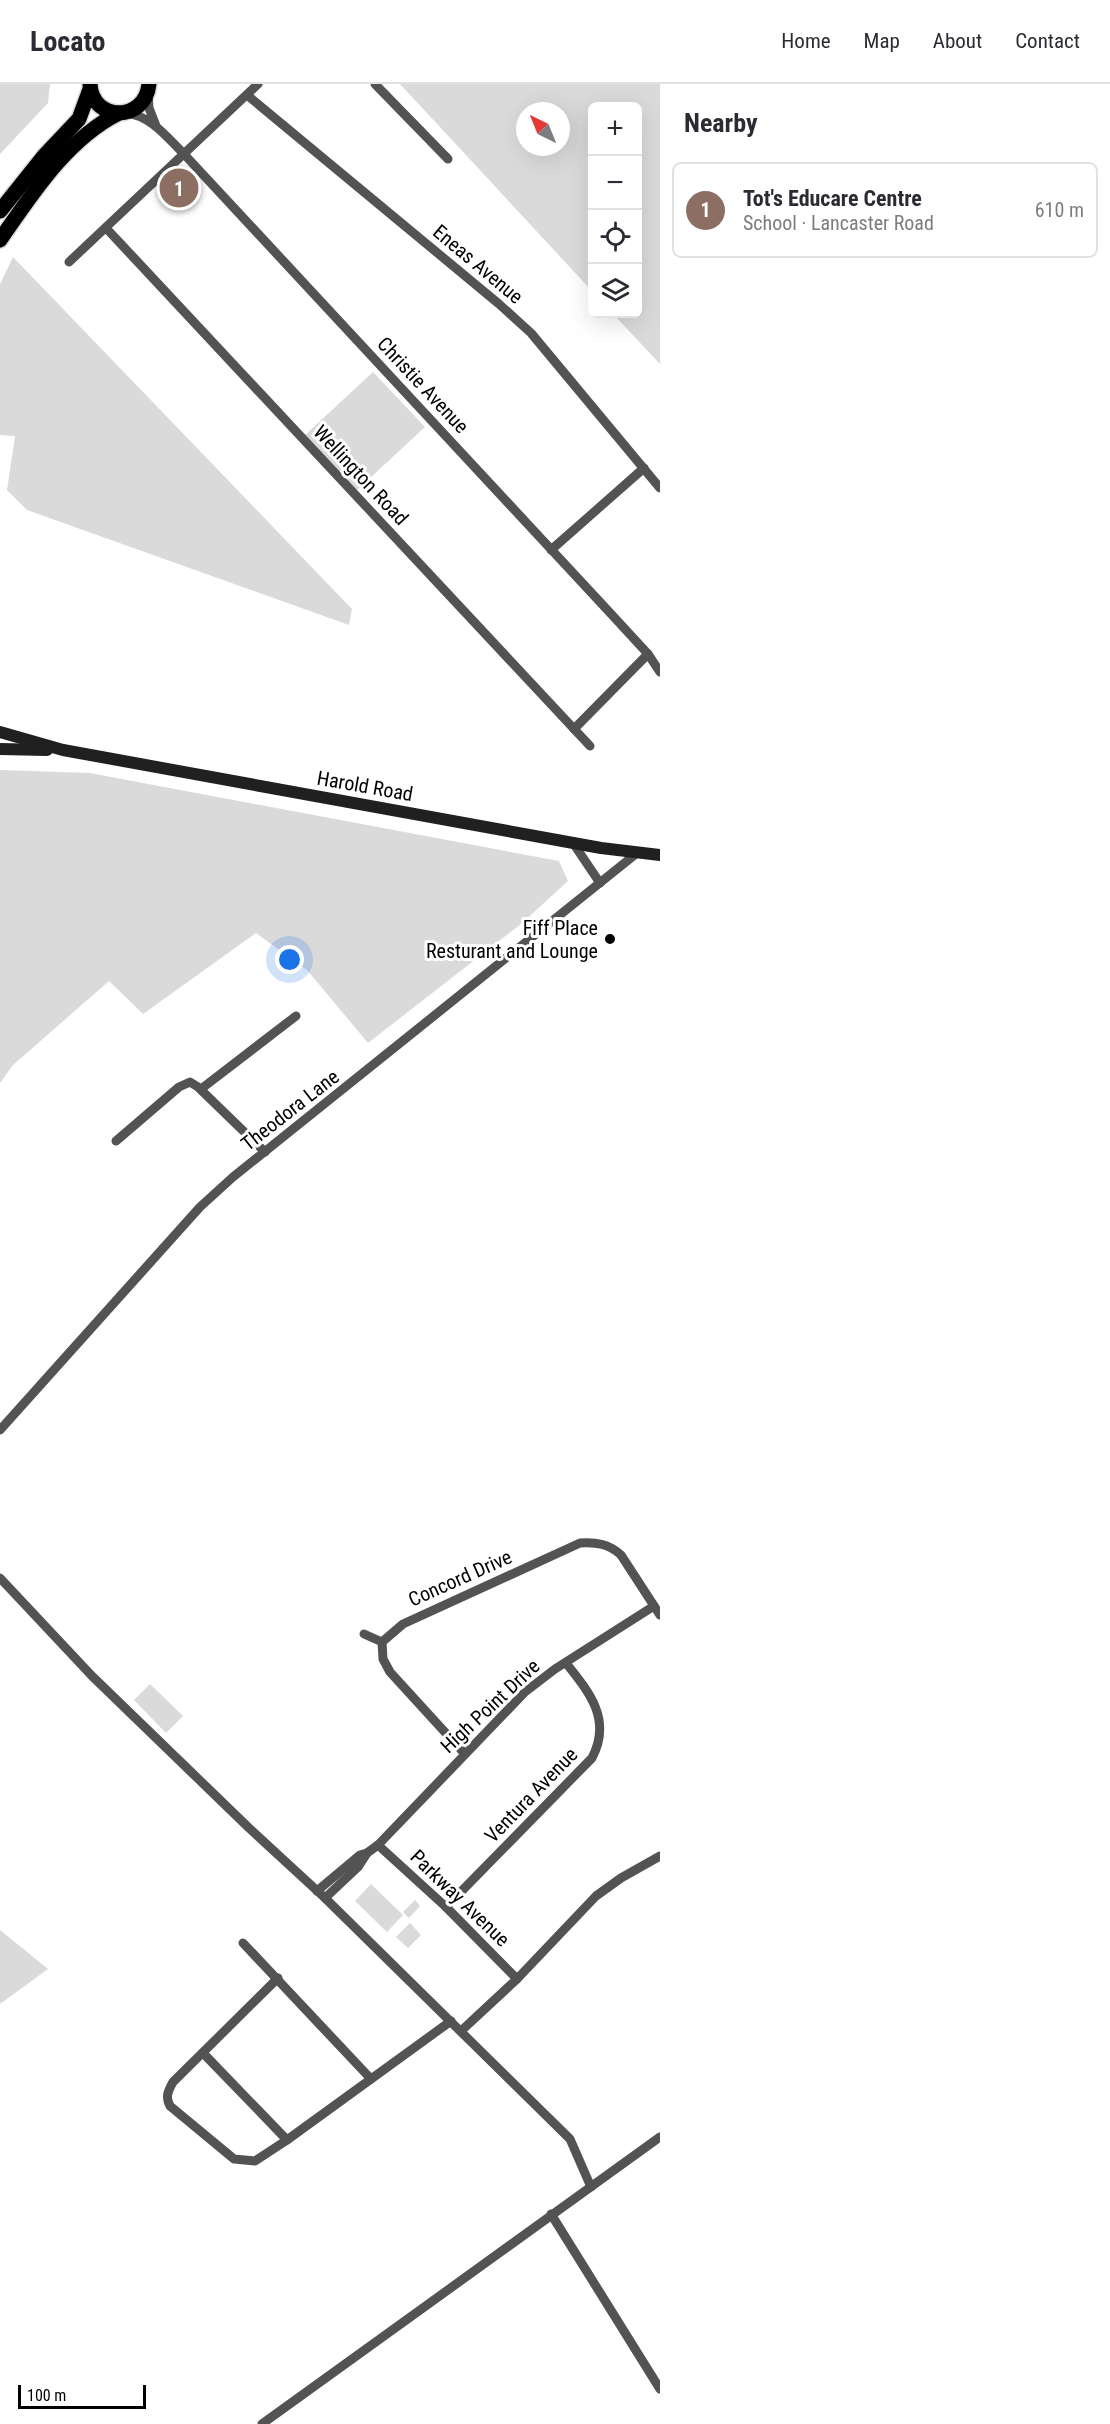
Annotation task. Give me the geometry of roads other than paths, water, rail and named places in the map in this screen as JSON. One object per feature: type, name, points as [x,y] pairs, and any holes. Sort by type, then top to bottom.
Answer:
[{"type":"highway","points":[[90,86],[99,105],[107,110],[121,113]]},
{"type":"highway","points":[[0,211],[44,156],[79,119],[90,86]]},
{"type":"highway","points":[[0,240],[58,162],[93,130],[121,113],[140,106],[149,87]]},
{"type":"main road","name":"Harold Road","points":[[0,732],[63,750],[573,843],[637,854],[660,855]]},
{"type":"main road","name":"Harold Road","points":[[0,749],[63,750]]},
{"type":"street","points":[[69,262],[258,84]]},
{"type":"street","points":[[375,84],[448,159]]},
{"type":"street","points":[[149,87],[150,108],[156,126]]},
{"type":"street","name":"Eneas Avenue","points":[[247,95],[531,333],[660,488]]},
{"type":"street","name":"Christie Avenue","points":[[121,113],[132,114],[156,126],[183,153],[648,654],[660,672]]},
{"type":"street","name":"Wellington Road","points":[[106,228],[590,746]]},
{"type":"street","points":[[551,550],[644,468]]},
{"type":"street","points":[[574,729],[648,654]]},
{"type":"street","points":[[573,843],[600,883]]},
{"type":"street","name":"Theodora Lane","points":[[0,1430],[179,1228],[225,1185],[637,854]]},
{"type":"street","points":[[201,1089],[296,1016]]},
{"type":"street","points":[[116,1141],[179,1087],[190,1082],[201,1089],[266,1152]]},
{"type":"street","name":"Concord Drive","points":[[382,1642],[403,1624],[580,1544],[593,1542],[613,1548],[629,1564],[660,1615]]},
{"type":"street","points":[[0,1578],[98,1682],[321,1894],[570,2139],[591,2187]]},
{"type":"street","name":"High Point Drive","points":[[321,1894],[358,1867],[367,1853],[378,1845],[525,1692],[654,1606]]},
{"type":"street","points":[[364,1634],[382,1642],[384,1659],[390,1671],[464,1753]]},
{"type":"street","name":"Ventura Avenue","points":[[446,1907],[592,1758],[600,1743],[601,1723],[597,1711],[585,1687],[566,1663]]},
{"type":"street","name":"Parkway Avenue","points":[[378,1845],[446,1907],[517,1979]]},
{"type":"street","points":[[461,2031],[517,1979],[596,1896],[609,1885],[660,1856]]},
{"type":"street","points":[[243,1943],[371,2079]]},
{"type":"street","points":[[278,1978],[173,2082],[168,2091],[167,2100],[170,2106],[234,2159],[255,2161],[451,2021]]},
{"type":"street","points":[[203,2053],[287,2140]]},
{"type":"street","points":[[262,2424],[660,2137]]},
{"type":"street","points":[[552,2214],[660,2389]]},
{"type":"place","name":"Tot's Educare Centre","points":[[179,188]]},
{"type":"place","name":"Fiff Place Resturant and Lounge","points":[[610,939]]}]
